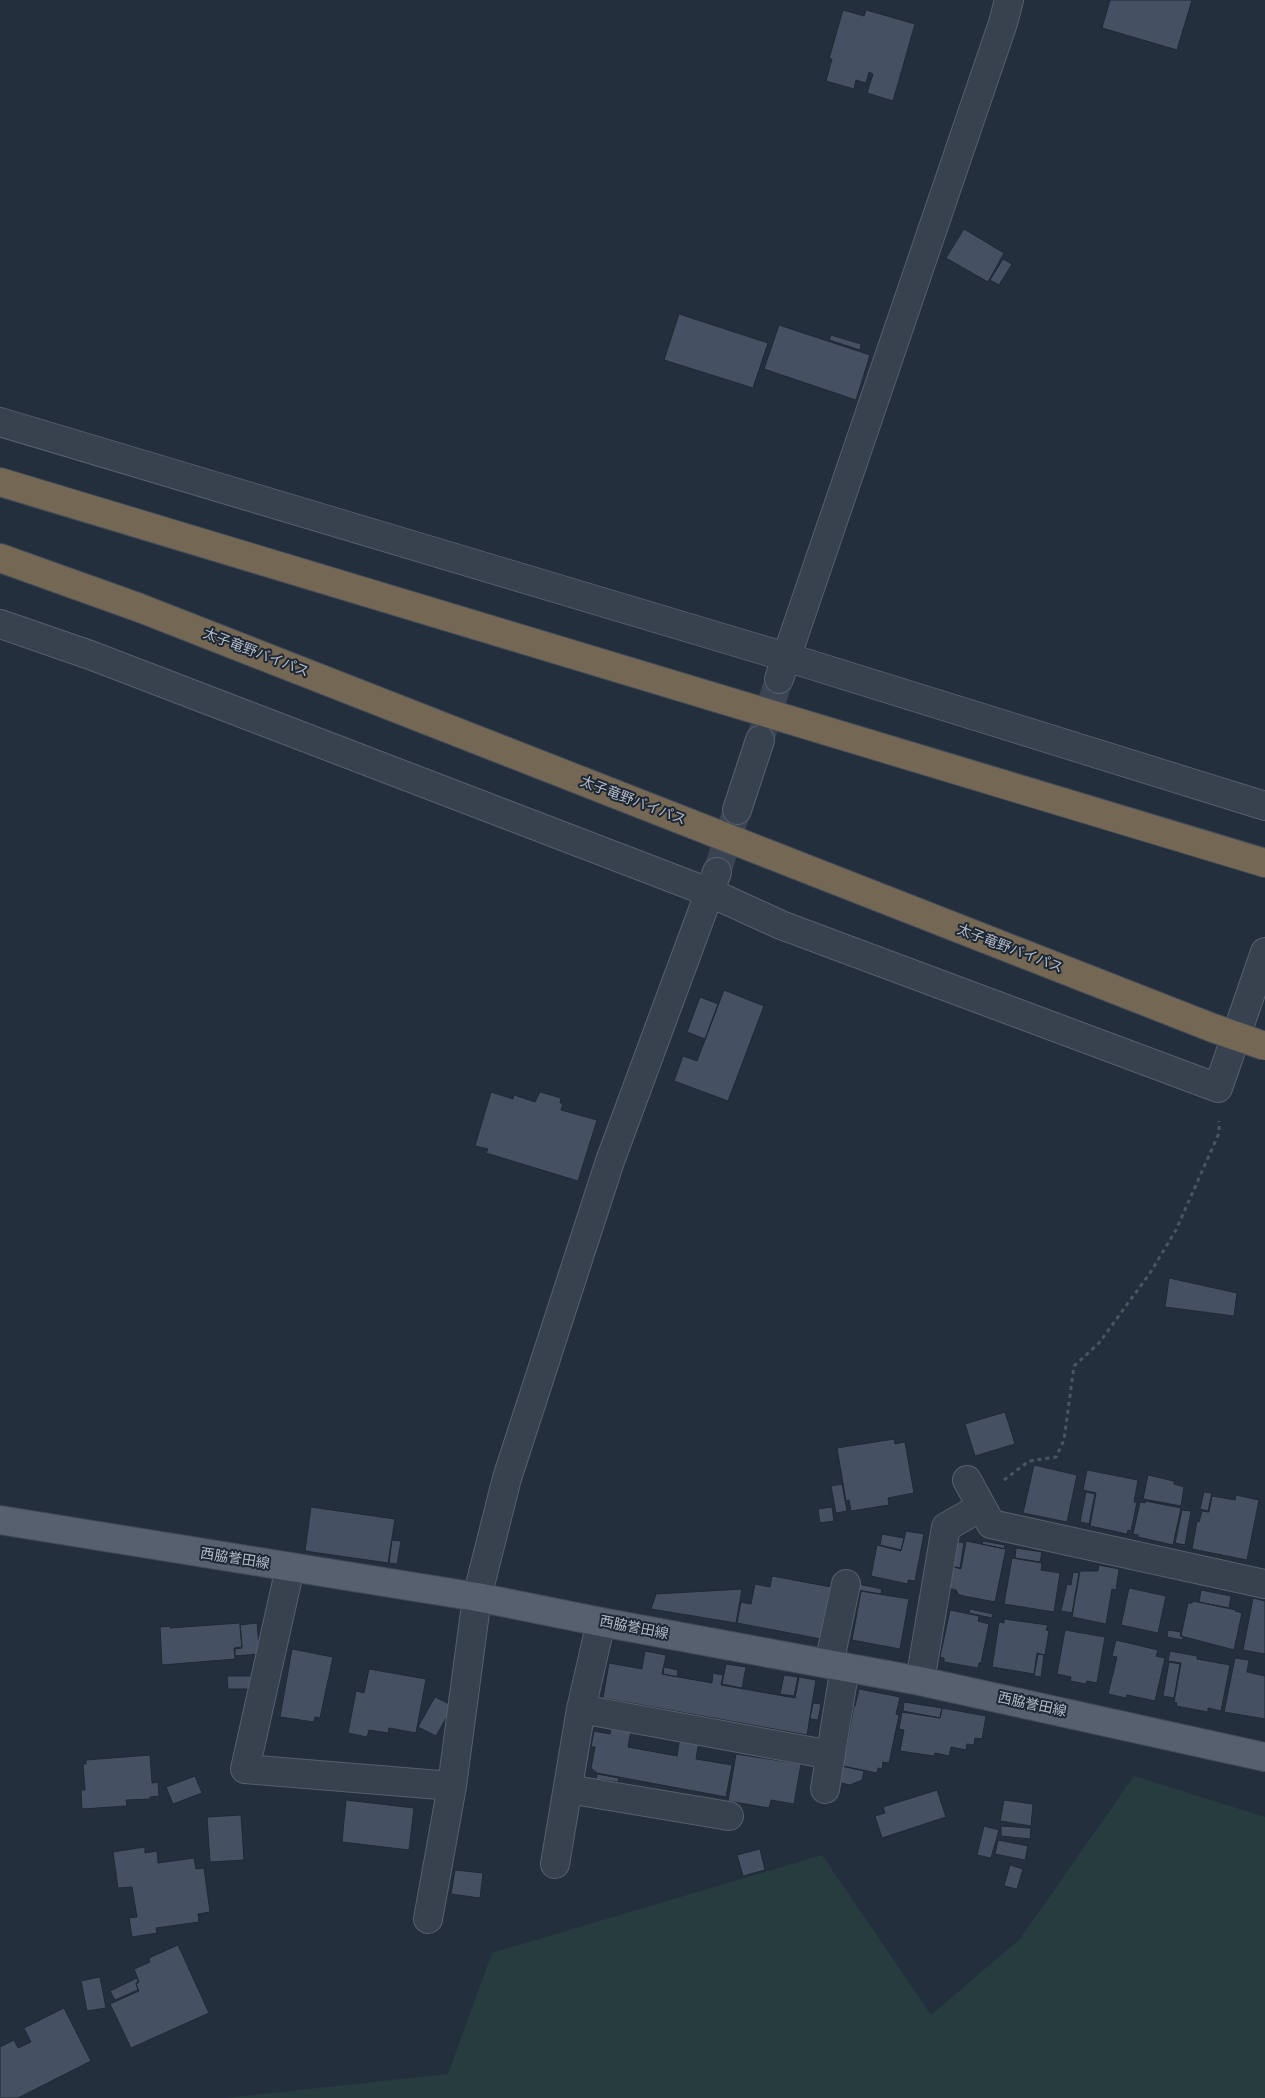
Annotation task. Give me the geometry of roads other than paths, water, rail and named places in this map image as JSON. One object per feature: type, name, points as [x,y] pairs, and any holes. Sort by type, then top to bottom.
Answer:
[{"type":"highway","points":[[0,482],[1265,863]]},
{"type":"highway","name":"太子竜野バイパス","points":[[0,558],[140,608],[1213,1028],[1265,1046]]},
{"type":"highway","points":[[0,569],[140,608]]},
{"type":"main road","name":"西脇誉田線","points":[[0,1520],[478,1597],[601,1622],[920,1680],[1265,1757]]},
{"type":"street","points":[[782,668],[1000,32],[1009,0]]},
{"type":"street","points":[[0,422],[782,668],[1265,806]]},
{"type":"street","points":[[0,624],[90,654],[714,882],[781,925],[1218,1088],[1265,952]]},
{"type":"street","points":[[737,810],[760,740]]},
{"type":"street","points":[[428,1919],[452,1786],[478,1597],[507,1478],[607,1170],[714,882]]},
{"type":"street","points":[[920,1680],[946,1527],[975,1496],[991,1524],[1265,1584]]},
{"type":"street","points":[[290,1568],[245,1770],[452,1786]]},
{"type":"street","points":[[825,1789],[831,1755],[837,1666],[846,1584]]},
{"type":"street","points":[[555,1864],[580,1710],[601,1622]]},
{"type":"street","points":[[580,1710],[831,1755]]},
{"type":"street","points":[[568,1789],[729,1816]]},
{"type":"tunnel","points":[[760,740],[779,679]]},
{"type":"tunnel","points":[[717,872],[737,810]]}]
